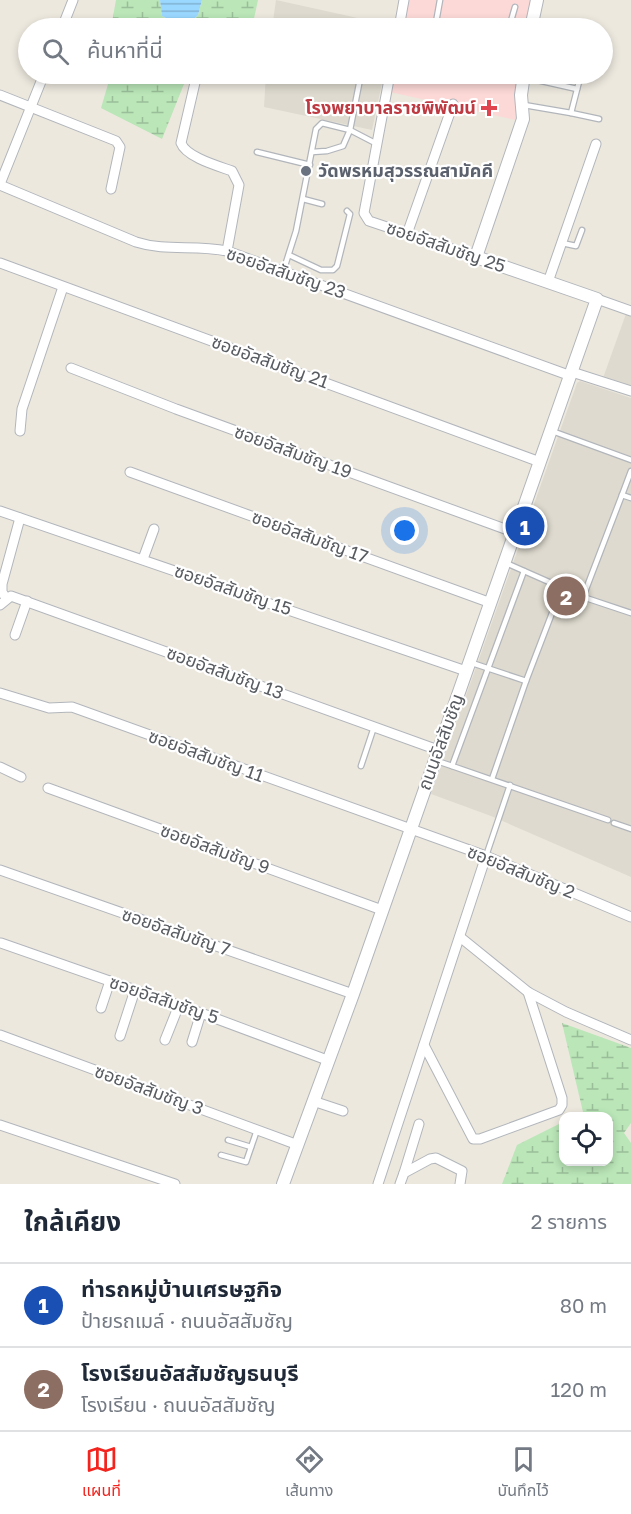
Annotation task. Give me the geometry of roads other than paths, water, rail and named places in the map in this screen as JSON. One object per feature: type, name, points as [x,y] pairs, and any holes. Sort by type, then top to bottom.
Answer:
[{"type":"street","points":[[66,18],[73,0]]},
{"type":"street","points":[[401,18],[404,0]]},
{"type":"street","points":[[533,18],[537,0]]},
{"type":"street","points":[[0,184],[40,84]]},
{"type":"street","points":[[195,84],[181,143],[183,148],[190,153],[232,171],[237,177],[239,185],[227,251]]},
{"type":"street","name":"ซอยอัสสัมชัญ 25","points":[[388,84],[364,213],[369,221],[597,299]]},
{"type":"street","points":[[476,257],[523,119],[523,84]]},
{"type":"street","points":[[0,95],[116,141],[120,147],[111,189]]},
{"type":"street","points":[[407,234],[453,104]]},
{"type":"street","points":[[548,282],[596,144]]},
{"type":"street","name":"ซอยอัสสัมชัญ 23","points":[[0,184],[153,248],[200,246],[227,251],[571,374],[631,391]]},
{"type":"street","name":"ซอยอัสสัมชัญ 21","points":[[0,263],[540,462]]},
{"type":"street","points":[[20,431],[22,409],[63,287]]},
{"type":"street","points":[[597,299],[631,311]]},
{"type":"street","name":"ถนนอัสสัมชัญ","points":[[284,1184],[597,299]]},
{"type":"street","name":"ซอยอัสสัมชัญ 19","points":[[71,368],[176,409],[516,533]]},
{"type":"street","name":"ซอยอัสสัมชัญ 17","points":[[130,472],[491,603]]},
{"type":"street","name":"ซอยอัสสัมชัญ 15","points":[[0,511],[468,666]]},
{"type":"street","points":[[6,600],[2,592],[2,584],[20,518]]},
{"type":"street","points":[[143,559],[154,529]]},
{"type":"street","name":"ซอยอัสสัมชัญ 13","points":[[6,600],[27,601],[374,727],[436,755]]},
{"type":"street","points":[[15,636],[27,601]]},
{"type":"street","name":"ซอยอัสสัมชัญ 11","points":[[0,693],[49,708],[72,708],[410,830]]},
{"type":"street","points":[[0,767],[21,777]]},
{"type":"street","name":"ซอยอัสสัมชัญ 9","points":[[48,788],[382,910]]},
{"type":"street","name":"ซอยอัสสัมชัญ 2","points":[[410,830],[486,856],[631,917]]},
{"type":"street","points":[[378,1184],[486,856]]},
{"type":"street","name":"ซอยอัสสัมชัญ 7","points":[[0,870],[353,994]]},
{"type":"street","points":[[460,938],[528,992],[631,1041]]},
{"type":"street","name":"ซอยอัสสัมชัญ 5","points":[[0,943],[179,1005],[327,1060]]},
{"type":"street","points":[[101,1008],[110,981]]},
{"type":"street","points":[[120,1036],[135,990]]},
{"type":"street","points":[[423,1045],[473,1139],[480,1139],[559,1110],[562,1098],[528,992]]},
{"type":"street","points":[[165,1040],[179,1005]]},
{"type":"street","points":[[192,1042],[201,1013]]},
{"type":"street","name":"ซอยอัสสัมชัญ 3","points":[[0,1035],[297,1145]]},
{"type":"street","points":[[313,1101],[343,1111]]},
{"type":"street","points":[[400,1184],[419,1124]]},
{"type":"street","points":[[0,1125],[175,1184]]},
{"type":"street","points":[[404,1173],[436,1158],[462,1172],[460,1184]]},
{"type":"lane","points":[[437,18],[440,0]]},
{"type":"lane","points":[[512,18],[515,7]]},
{"type":"lane","points":[[312,152],[327,151],[343,146],[350,130],[359,84]]},
{"type":"lane","points":[[555,84],[577,89]]},
{"type":"lane","points":[[571,113],[578,84]]},
{"type":"lane","points":[[522,105],[599,119]]},
{"type":"lane","points":[[283,272],[297,231],[316,129],[319,124],[350,130],[377,144]]},
{"type":"lane","points":[[257,152],[309,165]]},
{"type":"lane","points":[[303,199],[322,204]]},
{"type":"lane","points":[[289,255],[321,270],[333,270],[338,266],[350,214],[347,211]]},
{"type":"lane","points":[[562,243],[576,246],[582,230]]},
{"type":"lane","points":[[551,430],[631,460]]},
{"type":"lane","points":[[583,597],[631,471]]},
{"type":"lane","points":[[622,495],[631,498]]},
{"type":"lane","points":[[505,562],[583,597],[631,613]]},
{"type":"lane","points":[[452,766],[524,571]]},
{"type":"lane","points":[[492,779],[562,587]]},
{"type":"lane","points":[[468,666],[489,669],[526,681]]},
{"type":"lane","points":[[360,765],[374,727]]},
{"type":"lane","points":[[436,755],[452,766],[608,820]]},
{"type":"lane","points":[[486,856],[510,785]]},
{"type":"lane","points":[[614,823],[631,829]]},
{"type":"lane","points":[[221,1155],[246,1162],[257,1130]]},
{"type":"lane","points":[[228,1140],[251,1147]]},
{"type":"water","points":[[160,0],[202,0],[195,18],[162,16]]},
{"type":"place","name":"โรงพยาบาลราชพิพัฒน์","points":[[489,108]]},
{"type":"place","name":"วัดพรหมสุวรรณสามัคคี","points":[[306,171]]},
{"type":"place","name":"ท่ารถหมู่บ้านเศรษฐกิจ","points":[[525,526]]},
{"type":"place","name":"โรงเรียนอัสสัมชัญธนบุรี","points":[[566,596]]}]
